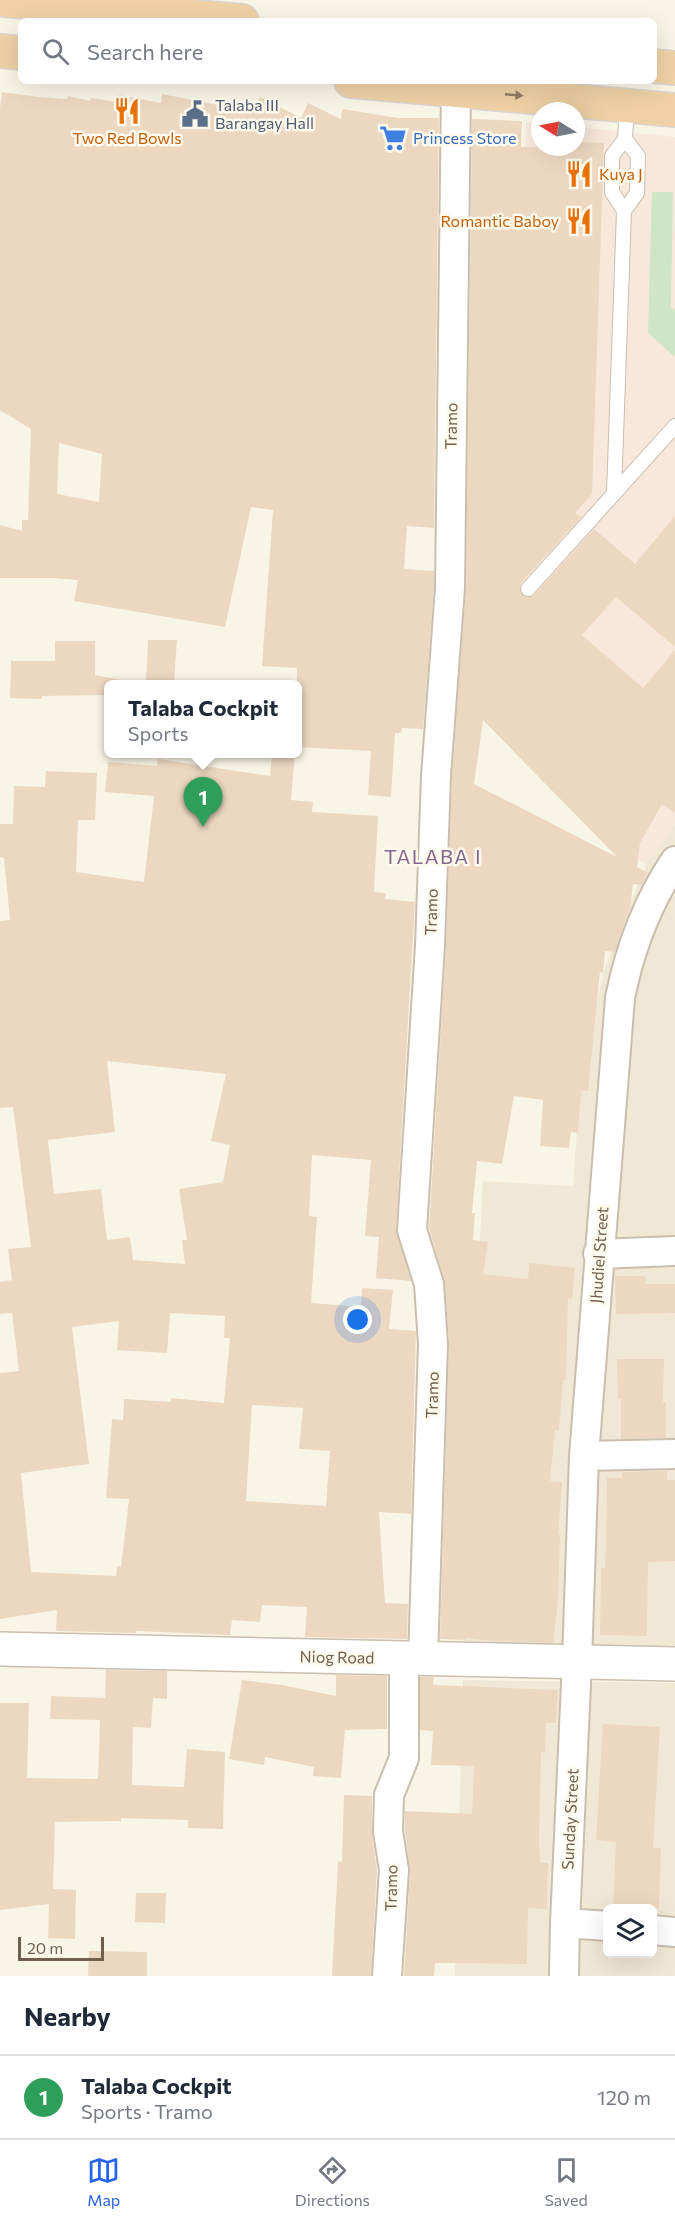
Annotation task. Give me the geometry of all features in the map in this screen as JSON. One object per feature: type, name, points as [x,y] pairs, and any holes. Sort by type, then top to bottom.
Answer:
[{"type":"highway","points":[[5,0],[208,18]]},
{"type":"highway","points":[[0,51],[18,53]]},
{"type":"highway","points":[[657,66],[675,68]]},
{"type":"highway","points":[[386,84],[675,110]]},
{"type":"street","name":"Tramo","points":[[387,1976],[394,1870],[388,1831],[389,1796],[404,1758],[434,1344],[429,1284],[412,1230],[430,946],[436,776],[450,588],[456,90]]},
{"type":"street","name":"Jhudiel Street","points":[[577,1662],[584,1456],[598,1254],[620,998],[627,963],[639,928],[673,868]]},
{"type":"street","points":[[598,1254],[675,1251]]},
{"type":"street","points":[[584,1456],[675,1454]]},
{"type":"street","name":"Niog Road","points":[[0,1649],[675,1664]]},
{"type":"street","name":"Sunday Street","points":[[564,1976],[577,1662]]},
{"type":"street","points":[[565,1923],[603,1926]]},
{"type":"street","points":[[657,1930],[675,1932]]},
{"type":"lane","points":[[624,211],[612,192],[612,156],[625,139],[627,105]]},
{"type":"lane","points":[[614,493],[624,211],[637,193],[638,156],[625,139]]},
{"type":"lane","points":[[528,589],[675,426]]},
{"type":"shaded area","points":[[526,122],[531,122],[531,156],[585,156],[585,128],[675,137],[675,824],[646,865],[560,799],[514,752]]},
{"type":"shaded area","points":[[675,824],[675,1657],[464,1651],[483,1181],[573,1186],[580,1088],[603,973],[646,865]]},
{"type":"shaded area","points":[[463,1680],[675,1683],[675,1976],[455,1976]]},
{"type":"green space","points":[[652,192],[673,192],[671,307],[675,310],[675,357],[648,333]]},
{"type":"building","points":[[2,92],[117,102],[119,95],[161,103],[162,94],[218,105],[219,99],[255,108],[260,97],[301,118],[308,103],[341,119],[342,109],[398,118],[439,118],[434,528],[407,526],[404,569],[434,571],[434,587],[423,729],[402,728],[401,733],[395,733],[391,797],[368,795],[371,751],[302,747],[302,680],[297,680],[297,668],[262,666],[273,510],[251,507],[225,627],[74,601],[78,580],[0,578],[0,525],[22,531],[22,520],[28,520],[31,429],[0,410],[0,108]],"holes":[[[59,443],[102,454],[99,502],[57,494]]]},
{"type":"building","points":[[472,119],[522,121],[521,147],[531,147],[531,156],[585,156],[585,142],[604,143],[592,494],[575,513],[581,517],[521,583],[520,592],[527,598],[534,595],[594,529],[635,564],[675,516],[675,647],[616,597],[582,635],[643,688],[675,650],[675,813],[662,804],[640,843],[637,867],[648,873],[642,885],[633,884],[630,909],[615,952],[605,951],[603,973],[600,972],[588,1091],[581,1091],[578,1133],[571,1132],[569,1148],[540,1146],[543,1100],[514,1096],[502,1164],[477,1161],[472,1213],[475,1213],[473,1240],[488,1242],[483,1274],[528,1279],[529,1263],[575,1268],[572,1299],[568,1299],[566,1380],[563,1380],[559,1430],[555,1430],[550,1481],[562,1482],[558,1535],[560,1535],[558,1601],[553,1643],[466,1638],[465,1640],[440,1639],[449,1343],[445,1283],[429,1228],[446,947],[452,777],[466,588]],"holes":[[[483,720],[617,857],[474,784]]]},
{"type":"building","points":[[148,640],[177,640],[174,680],[146,680]]},
{"type":"building","points":[[55,641],[95,641],[95,675],[121,680],[104,680],[104,695],[42,696],[42,699],[10,698],[11,661],[55,661]]},
{"type":"building","points":[[272,758],[295,758],[291,800],[313,802],[312,812],[378,816],[374,892],[386,893],[385,899],[415,902],[396,1229],[411,1281],[376,1278],[379,1237],[365,1236],[371,1160],[312,1155],[309,1216],[317,1217],[311,1303],[361,1307],[362,1288],[393,1290],[389,1329],[416,1331],[411,1514],[379,1512],[385,1603],[408,1604],[407,1639],[305,1637],[307,1607],[262,1605],[260,1622],[232,1620],[230,1635],[136,1631],[136,1633],[56,1631],[57,1610],[0,1619],[0,1373],[19,1371],[12,1313],[0,1314],[0,1282],[12,1280],[8,1249],[31,1247],[13,1107],[0,1108],[0,921],[10,920],[4,858],[0,857],[0,824],[13,824],[14,786],[45,787],[46,771],[97,773],[95,820],[78,820],[76,872],[144,882],[154,796],[105,792],[108,762],[157,766],[158,759],[270,776]],"holes":[[[107,1061],[226,1074],[211,1141],[230,1145],[223,1182],[179,1189],[187,1240],[182,1240],[185,1264],[133,1260],[130,1237],[107,1240],[101,1189],[54,1194],[48,1140],[115,1132]],[[170,1313],[225,1316],[224,1338],[230,1338],[224,1403],[171,1398],[171,1402],[124,1399],[123,1420],[112,1419],[106,1498],[129,1499],[121,1567],[117,1566],[116,1576],[31,1572],[21,1473],[89,1464],[72,1327],[119,1321],[117,1350],[167,1353]],[[252,1405],[303,1408],[299,1449],[330,1451],[326,1506],[246,1501]]]},
{"type":"building","points":[[615,1276],[645,1276],[645,1284],[675,1284],[675,1313],[616,1314]]},
{"type":"building","points":[[617,1359],[664,1359],[663,1402],[666,1402],[666,1438],[621,1439],[621,1399],[618,1399]]},
{"type":"building","points":[[667,1471],[667,1480],[675,1480],[675,1561],[648,1562],[647,1636],[600,1635],[601,1568],[605,1568],[607,1478],[622,1478],[622,1472]]},
{"type":"building","points":[[106,1670],[167,1671],[167,1699],[153,1698],[151,1728],[133,1727],[132,1785],[184,1787],[187,1749],[225,1752],[223,1829],[188,1828],[188,1820],[121,1818],[121,1821],[55,1822],[53,1889],[76,1890],[75,1939],[48,1938],[49,1904],[0,1910],[0,1703],[29,1703],[27,1778],[98,1779],[100,1720],[50,1719],[51,1696],[105,1698]]},
{"type":"building","points":[[336,1675],[387,1676],[387,1729],[345,1730],[341,1778],[313,1776],[314,1767],[265,1757],[264,1765],[229,1759],[242,1680],[336,1696]]},
{"type":"building","points":[[420,1677],[434,1677],[433,1685],[558,1690],[556,1723],[546,1723],[545,1753],[541,1752],[539,1841],[540,1863],[548,1863],[547,1909],[528,1908],[527,1964],[435,1963],[434,1976],[404,1976],[410,1871],[405,1811],[472,1814],[474,1766],[431,1765],[433,1731],[420,1730]]},
{"type":"building","points":[[603,1724],[660,1727],[653,1848],[661,1848],[659,1908],[657,1904],[613,1904],[616,1842],[596,1840]]},
{"type":"building","points":[[344,1795],[372,1796],[372,1833],[377,1871],[371,1976],[332,1976],[338,1861],[342,1862]]},
{"type":"building","points":[[136,1893],[166,1893],[165,1923],[135,1922]]},
{"type":"building","points":[[89,1951],[147,1952],[147,1976],[88,1976]]},
{"type":"place","name":"Two Red Bowls","points":[[127,111]]},
{"type":"place","name":"Talaba III Barangay Hall","points":[[195,114]]},
{"type":"place","name":"Princess Store","points":[[393,138]]},
{"type":"place","name":"Kuya J","points":[[579,174]]},
{"type":"place","name":"Romantic Baboy","points":[[579,221]]},
{"type":"place","name":"Talaba Cockpit","points":[[203,827]]},
{"type":"district","name":"TALABA I","points":[[433,857]]}]
